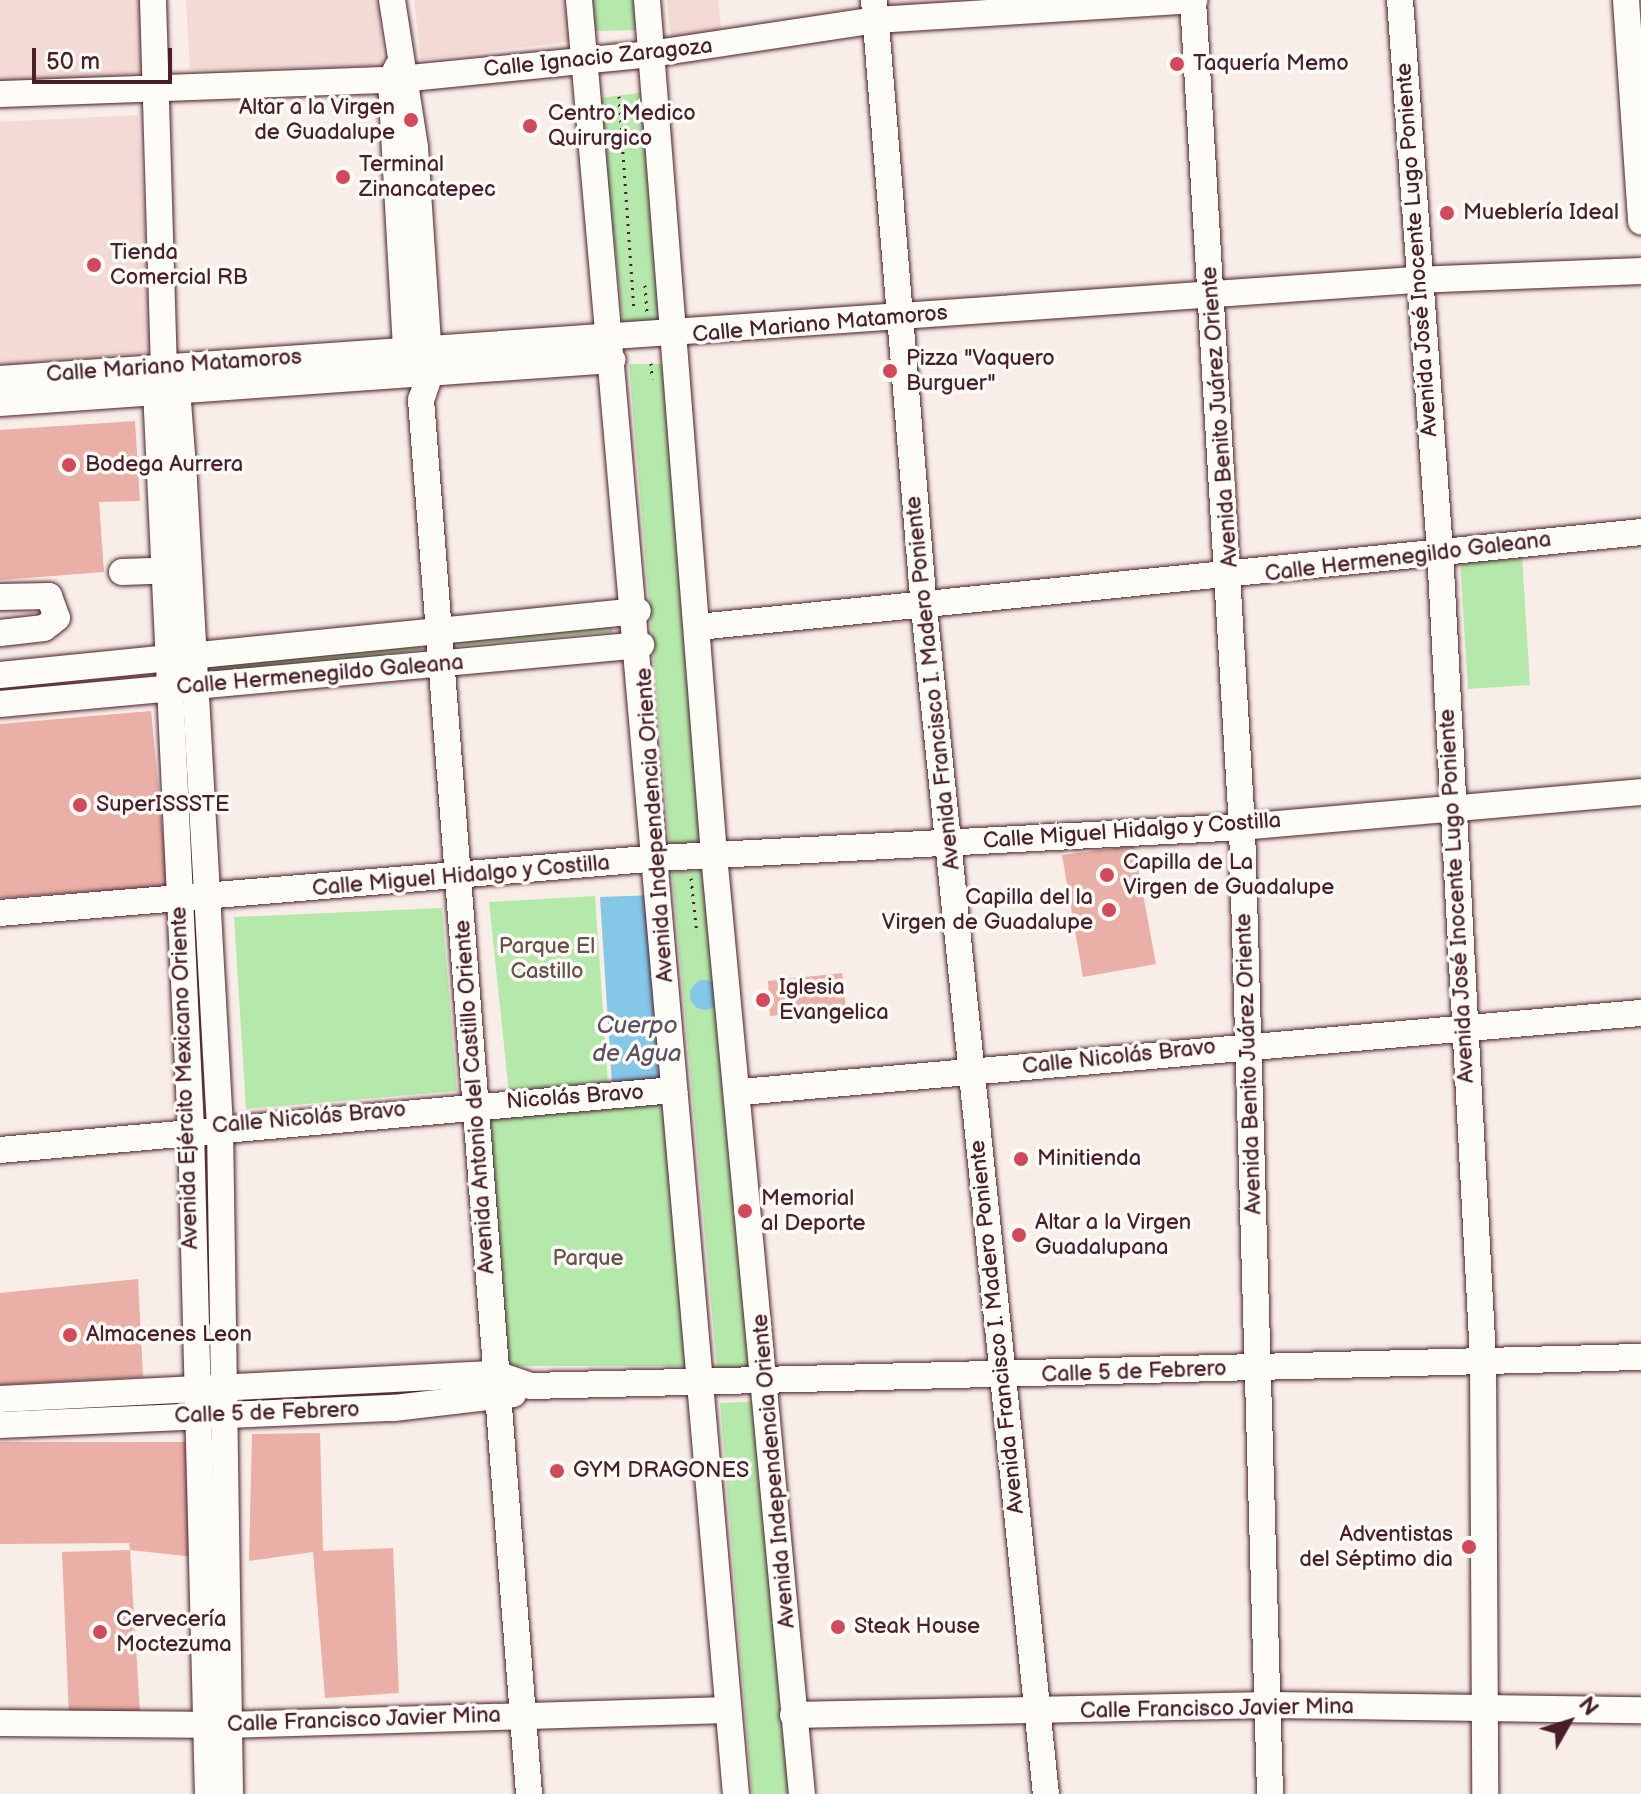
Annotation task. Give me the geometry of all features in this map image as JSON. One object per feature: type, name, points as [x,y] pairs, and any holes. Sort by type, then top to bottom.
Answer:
[{"type":"street","name":"Avenida Ejército Mexicano Oriente","points":[[153,0],[164,363],[172,481],[189,570],[194,687],[210,897],[220,1126],[226,1401],[213,1503],[216,1724],[208,1794]]},
{"type":"street","name":"Avenida Antonio del Castillo Oriente","points":[[392,0],[529,1794]]},
{"type":"street","name":"Avenida Independencia Oriente","points":[[579,0],[641,645],[674,1090],[736,1794]]},
{"type":"street","name":"Avenida Independencia Oriente","points":[[647,0],[670,337],[698,627],[714,855],[741,1092],[802,1794]]},
{"type":"street","name":"Calle Ignacio Zaragoza","points":[[0,94],[399,74],[585,61],[651,54],[876,10],[1193,0]]},
{"type":"street","name":"Avenida Benito Juárez Oriente","points":[[1193,0],[1231,578],[1242,827],[1246,1043],[1261,1368],[1270,1794]]},
{"type":"street","name":"Avenida José Inocente Lugo Poniente","points":[[1400,0],[1415,280],[1440,551],[1463,1031],[1483,1358],[1485,1794]]},
{"type":"street","points":[[1626,0],[1641,221]]},
{"type":"street","name":"Avenida Francisco I. Madero Poniente","points":[[876,10],[924,608],[1001,1377],[1040,1712],[1046,1794]]},
{"type":"street","name":"Calle Mariano Matamoros","points":[[0,403],[612,349],[670,337],[899,317],[1415,280],[1641,271]]},
{"type":"street","name":"Calle Mariano Matamoros","points":[[0,379],[164,363],[418,364]]},
{"type":"street","name":"Avenida Ejército Mexicano Oriente","points":[[172,481],[163,571],[167,689],[191,1129],[197,1403],[213,1503]]},
{"type":"street","name":"Calle Hermenegildo Galeana","points":[[698,627],[1231,578],[1440,551],[1641,532]]},
{"type":"street","points":[[122,572],[189,570]]},
{"type":"street","points":[[0,597],[49,596],[57,618],[44,628],[0,633]]},
{"type":"street","name":"Calle Hermenegildo Galeana","points":[[0,675],[638,611]]},
{"type":"street","name":"Calle Hermenegildo Galeana","points":[[0,704],[641,645]]},
{"type":"street","points":[[56,669],[60,699]]},
{"type":"street","name":"Calle Miguel Hidalgo y Costilla","points":[[0,913],[659,858],[1242,827],[1452,804],[1641,792]]},
{"type":"street","name":"Calle Nicolás Bravo","points":[[741,1092],[970,1073],[1246,1043],[1463,1031],[1641,1013]]},
{"type":"street","name":"Nicolás Bravo","points":[[475,1104],[674,1090]]},
{"type":"street","name":"Calle Nicolás Bravo","points":[[0,1150],[220,1126],[475,1104]]},
{"type":"street","name":"Calle 5 de Febrero","points":[[8,1425],[197,1403],[497,1387],[767,1379],[1001,1377],[1483,1358],[1641,1357]]},
{"type":"street","points":[[8,1398],[8,1425]]},
{"type":"street","name":"Calle 5 de Febrero","points":[[8,1398],[197,1403]]},
{"type":"street","name":"Calle Francisco Javier Mina","points":[[793,1715],[1269,1705],[1641,1710]]},
{"type":"street","name":"Calle Francisco Javier Mina","points":[[0,1723],[216,1724],[727,1710]]},
{"type":"street","name":"Avenida Ejército Mexicano Oriente","points":[[216,1724],[230,1794]]},
{"type":"path","points":[[619,96],[635,322]]},
{"type":"shaded area","points":[[0,0],[141,0],[142,73],[0,82]]},
{"type":"shaded area","points":[[186,0],[379,0],[383,66],[190,70]]},
{"type":"shaded area","points":[[414,0],[571,0],[575,41],[421,60]]},
{"type":"shaded area","points":[[667,0],[718,0],[723,45],[672,48]]},
{"type":"shaded area","points":[[891,0],[1043,0],[892,10]]},
{"type":"shaded area","points":[[138,115],[152,352],[0,366],[0,122]]},
{"type":"green space","points":[[593,0],[637,0],[639,30],[595,31]]},
{"type":"green space","points":[[647,92],[664,321],[623,322],[599,98]]},
{"type":"green space","points":[[629,364],[668,364],[708,845],[670,850]]},
{"type":"green space","points":[[1522,556],[1530,685],[1468,689],[1460,560]]},
{"type":"green space","points":[[612,622],[612,632],[458,646],[457,633]]},
{"type":"green space","points":[[419,637],[421,650],[206,678],[205,663]]},
{"type":"green space","points":[[711,870],[762,1368],[717,1368],[672,872]]},
{"type":"green space","name":"Parque El Castillo","points":[[595,896],[608,1083],[509,1093],[489,902]]},
{"type":"green space","points":[[442,908],[457,1091],[246,1109],[234,917]]},
{"type":"green space","name":"Parque","points":[[664,1099],[690,1366],[505,1366],[483,1109]]},
{"type":"green space","points":[[762,1401],[794,1794],[752,1794],[720,1403]]},
{"type":"water","name":"Cuerpo de Agua","points":[[655,895],[669,1084],[612,1084],[600,897]]},
{"type":"water","points":[[705,980],[716,984],[720,995],[716,1006],[705,1010],[694,1006],[690,995],[694,984]]},
{"type":"building","name":"Bodega Aurrera","points":[[135,421],[140,501],[99,502],[104,572],[0,580],[0,430]]},
{"type":"building","name":"SuperISSSTE","points":[[151,711],[168,886],[0,898],[0,724]]},
{"type":"building","name":"Capilla del la Virgen de Guadalupe","points":[[1134,846],[1156,964],[1083,977],[1062,855]]},
{"type":"building","points":[[842,973],[846,1009],[770,1016],[768,981]]},
{"type":"building","name":"Almacenes Leon","points":[[138,1279],[143,1377],[0,1385],[0,1293]]},
{"type":"building","points":[[320,1433],[323,1551],[393,1548],[399,1693],[325,1698],[313,1552],[249,1561],[252,1434]]},
{"type":"building","points":[[0,1442],[192,1442],[194,1557],[130,1550],[129,1543],[0,1544]]},
{"type":"building","name":"Cervecería Moctezuma","points":[[130,1550],[140,1713],[69,1716],[62,1552]]},
{"type":"place","name":"Taquería Memo","points":[[1177,64]]},
{"type":"place","name":"Altar a la Virgen de Guadalupe","points":[[411,120]]},
{"type":"place","name":"Centro Medico Quirurgico","points":[[530,126]]},
{"type":"place","name":"Terminal Zinancatepec","points":[[343,177]]},
{"type":"place","name":"Mueblería Ideal","points":[[1447,213]]},
{"type":"place","name":"Tienda Comercial RB","points":[[94,265]]},
{"type":"place","name":"Pizza \"Vaquero Burguer\"","points":[[890,371]]},
{"type":"place","name":"Bodega Aurrera","points":[[69,465]]},
{"type":"place","name":"SuperISSSTE","points":[[80,805]]},
{"type":"place","name":"Capilla de La Virgen de Guadalupe","points":[[1107,875]]},
{"type":"place","name":"Capilla del la Virgen de Guadalupe","points":[[1109,910]]},
{"type":"place","name":"Iglesia Evangelica","points":[[763,1000]]},
{"type":"place","name":"Minitienda","points":[[1021,1159]]},
{"type":"place","name":"Memorial al Deporte","points":[[745,1211]]},
{"type":"place","name":"Altar a la Virgen Guadalupana","points":[[1019,1235]]},
{"type":"place","name":"Almacenes Leon","points":[[70,1335]]},
{"type":"place","name":"GYM DRAGONES","points":[[557,1471]]},
{"type":"place","name":"Adventistas del Séptimo dia","points":[[1469,1547]]},
{"type":"place","name":"Steak House","points":[[838,1627]]},
{"type":"place","name":"Cervecería Moctezuma","points":[[100,1632]]}]
